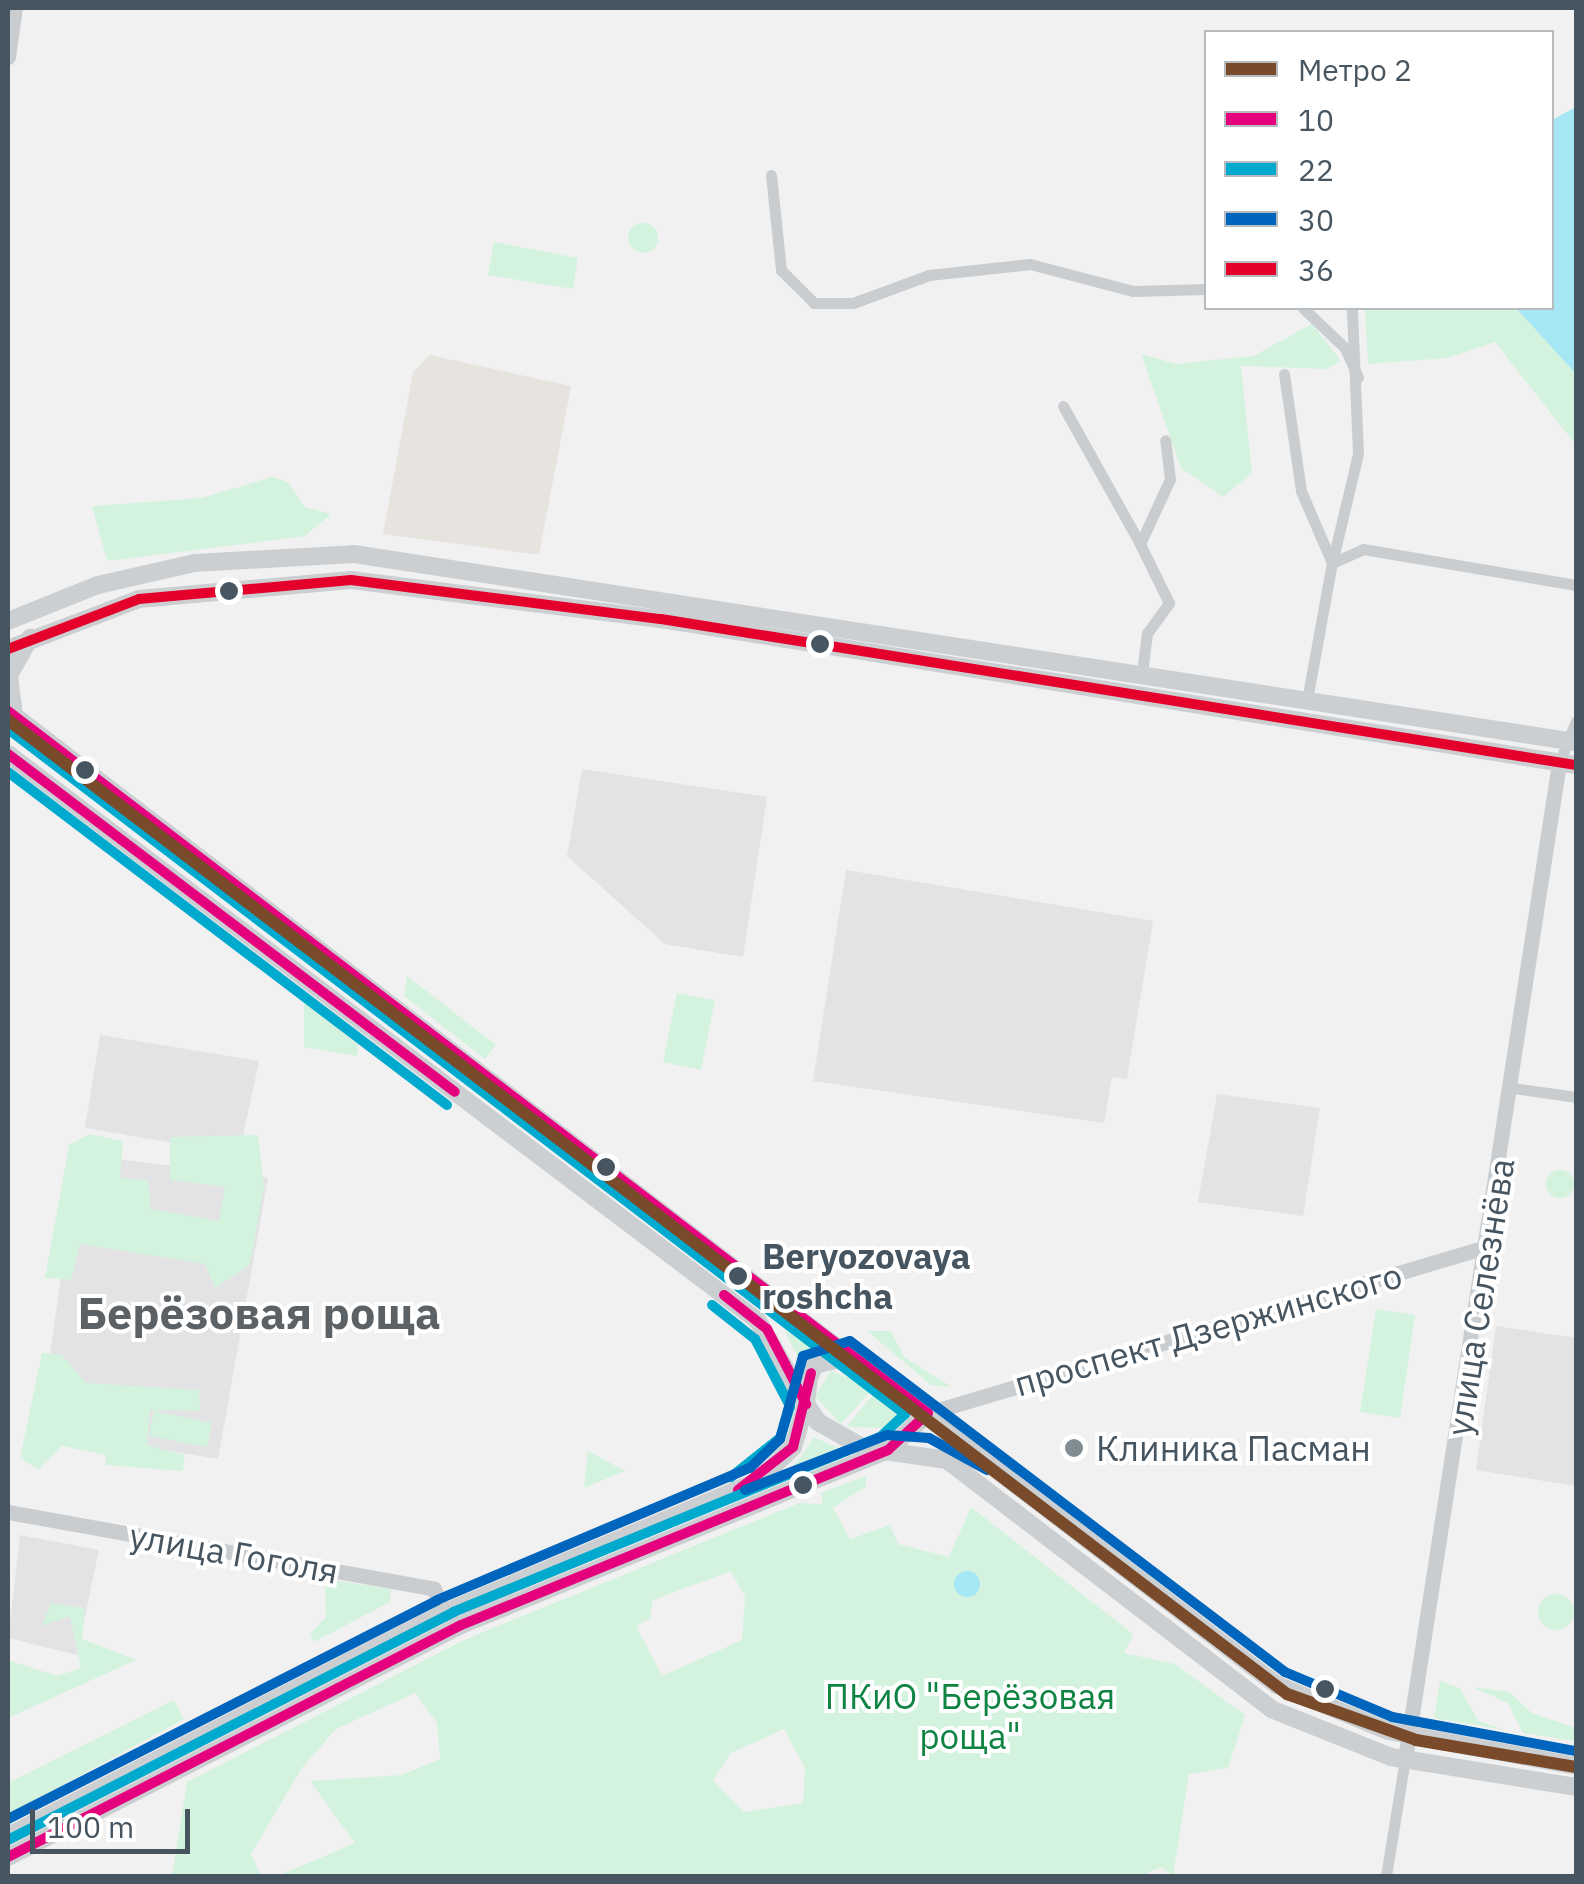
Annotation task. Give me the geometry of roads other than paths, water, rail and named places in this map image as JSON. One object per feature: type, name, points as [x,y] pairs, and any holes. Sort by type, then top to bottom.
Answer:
[{"type":"main road","points":[[8,612],[195,563],[354,554],[745,608],[1570,741]]},
{"type":"main road","points":[[8,649],[31,636],[157,596],[352,580],[743,632],[1568,764]]},
{"type":"main road","points":[[8,621],[30,608]]},
{"type":"main road","points":[[743,632],[745,608]]},
{"type":"main road","points":[[849,649],[853,626]]},
{"type":"main road","points":[[31,636],[9,675],[11,714],[928,1412],[1277,1684],[1410,1737],[1576,1766]]},
{"type":"main road","points":[[8,754],[758,1321],[806,1404],[835,1436],[888,1450],[924,1452],[974,1479],[1271,1709],[1406,1759],[1576,1788]]},
{"type":"main road","points":[[8,1836],[444,1614],[758,1481],[793,1447],[815,1365],[851,1356]]},
{"type":"main road","points":[[8,1857],[461,1625],[888,1450],[928,1412]]},
{"type":"street","points":[[8,57],[15,8]]},
{"type":"street","points":[[771,175],[781,270],[814,303],[852,303],[929,275],[1030,264],[1133,291],[1204,289]]},
{"type":"street","points":[[1305,310],[1345,348],[1360,380]]},
{"type":"street","points":[[1307,700],[1332,563],[1358,454],[1360,380],[1352,310]]},
{"type":"street","points":[[1284,374],[1301,491],[1332,563]]},
{"type":"street","points":[[1063,406],[1140,544],[1168,603],[1148,633],[1142,674]]},
{"type":"street","points":[[1140,544],[1170,479],[1164,440]]},
{"type":"street","points":[[1332,563],[1363,549],[1576,585]]},
{"type":"street","name":"улица Селезнёва","points":[[1386,1876],[1576,721]]},
{"type":"street","points":[[1514,1088],[1576,1097]]},
{"type":"street","name":"проспект Дзержинского","points":[[928,1412],[1489,1246]]},
{"type":"street","name":"улица Гоголя","points":[[8,1512],[434,1589],[444,1614]]},
{"type":"water","points":[[1576,107],[1576,374],[1518,310],[1554,310],[1554,119]]},
{"type":"water","points":[[967,1571],[976,1575],[980,1584],[976,1593],[967,1597],[958,1593],[954,1584],[958,1575]]},
{"type":"metro line","name":"2","points":[[8,720],[1287,1694],[1416,1740],[1576,1767]]},
{"type":"place","name":"Beryozovaya roshcha","points":[[738,1276]]},
{"type":"place","name":"Клиника Пасман","points":[[1074,1448]]},
{"type":"district","name":"Берёзовая роща","points":[[259,1313]]},
{"type":"park label","name":"ПКиО \"Берёзовая роща\"","points":[[970,1716]]}]
